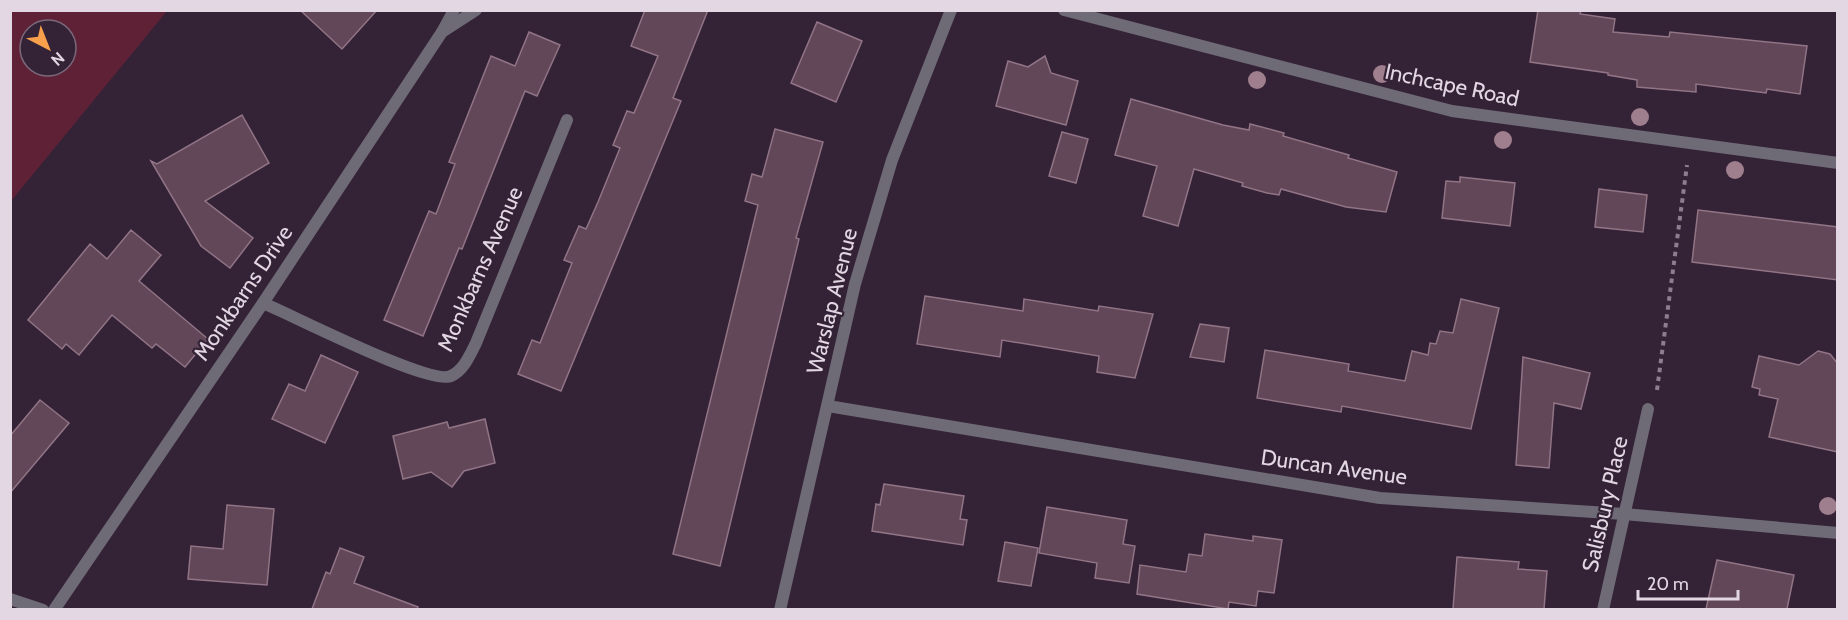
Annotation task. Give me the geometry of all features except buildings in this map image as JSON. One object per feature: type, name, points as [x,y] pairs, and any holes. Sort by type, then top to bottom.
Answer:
[{"type":"street","points":[[442,32],[454,10]]},
{"type":"street","name":"Monkbarns Drive","points":[[54,609],[263,303],[442,32],[476,10]]},
{"type":"street","name":"Warslap Avenue","points":[[780,609],[855,284],[892,160],[951,10]]},
{"type":"street","name":"Inchcape Road","points":[[1064,10],[1452,111],[1838,163]]},
{"type":"street","name":"Monkbarns Avenue","points":[[263,303],[408,368],[434,378],[451,377],[465,363],[476,343],[567,120]]},
{"type":"street","name":"Duncan Avenue","points":[[828,406],[1380,498],[1624,514],[1838,533]]},
{"type":"street","name":"Salisbury Place","points":[[1603,609],[1648,409]]},
{"type":"street","points":[[10,598],[43,609]]},
{"type":"path","points":[[1648,409],[1658,389],[1690,144]]},
{"type":"shaded area","points":[[10,11],[167,11],[11,201]]}]
